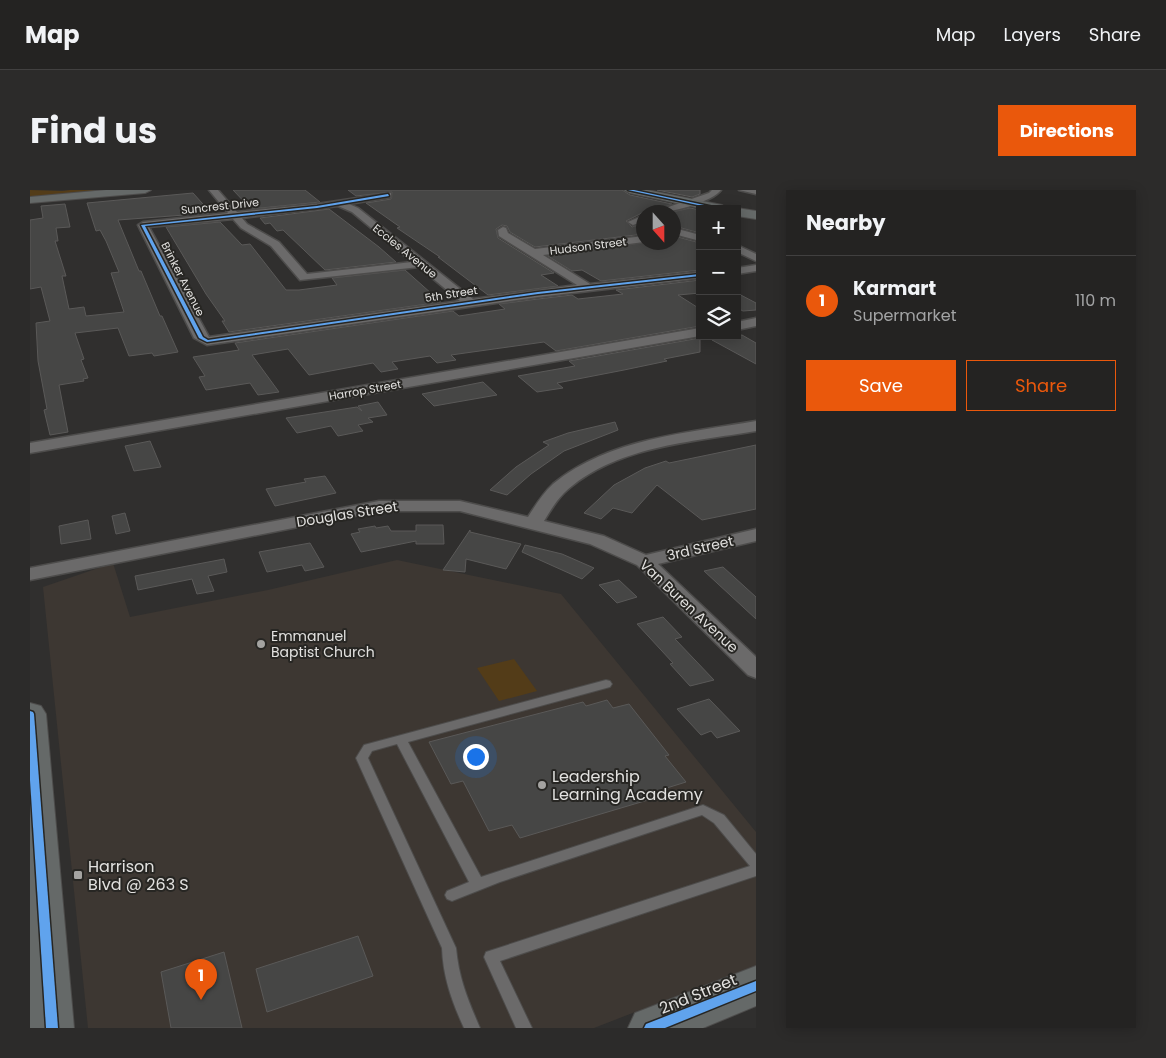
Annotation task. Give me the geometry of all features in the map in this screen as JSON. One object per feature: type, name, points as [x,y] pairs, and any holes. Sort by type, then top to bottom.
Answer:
[{"type":"main road","points":[[30,200],[145,190]]},
{"type":"main road","points":[[630,190],[701,205]]},
{"type":"main road","points":[[741,213],[756,215]]},
{"type":"main road","points":[[30,714],[33,787],[52,1028]]},
{"type":"main road","name":"2nd Street","points":[[650,1028],[756,986]]},
{"type":"street","points":[[213,190],[244,226],[274,244],[304,278],[421,264]]},
{"type":"street","points":[[681,206],[712,195],[717,190]]},
{"type":"street","points":[[743,190],[756,191]]},
{"type":"street","name":"Suncrest Drive","points":[[143,224],[317,207],[388,195]]},
{"type":"street","name":"Eccles Avenue","points":[[339,203],[355,210],[469,302]]},
{"type":"street","name":"Brinker Avenue","points":[[143,224],[201,338],[207,341]]},
{"type":"street","points":[[503,230],[503,234],[589,288]]},
{"type":"street","points":[[681,233],[696,237]]},
{"type":"street","points":[[681,235],[687,234]]},
{"type":"street","name":"Hudson Street","points":[[532,253],[636,241]]},
{"type":"street","points":[[741,250],[756,258]]},
{"type":"street","points":[[741,270],[756,268]]},
{"type":"street","name":"5th Street","points":[[207,341],[469,302],[696,275]]},
{"type":"street","name":"Harrop Street","points":[[30,448],[696,333]]},
{"type":"street","points":[[532,524],[559,488],[592,465],[637,448],[756,426]]},
{"type":"street","name":"Douglas Street","points":[[30,574],[379,506],[460,506],[532,524]]},
{"type":"street","name":"Van Buren Avenue","points":[[532,524],[598,540],[644,561],[756,670]]},
{"type":"street","name":"3rd Street","points":[[644,561],[756,535]]},
{"type":"lane","points":[[472,1028],[455,991],[450,969],[449,948],[362,758],[368,748],[606,684]]},
{"type":"lane","points":[[401,740],[477,884]]},
{"type":"lane","points":[[452,895],[477,884],[703,810],[719,819],[756,864]]},
{"type":"lane","points":[[524,1028],[491,957],[756,870]]},
{"type":"shaded area","points":[[30,190],[70,191],[62,190],[111,190],[30,197]]},
{"type":"shaded area","points":[[397,560],[561,594],[756,832],[756,965],[594,1028],[88,1028],[43,587],[113,563],[130,617],[268,590]]},
{"type":"shaded area","points":[[514,659],[537,691],[499,701],[477,668]]},
{"type":"building","points":[[233,190],[305,190],[320,202],[251,209]]},
{"type":"building","points":[[348,190],[622,190],[630,195],[672,204],[636,205],[636,216],[626,221],[632,227],[636,226],[636,235],[535,247],[510,232],[507,226],[502,225],[496,229],[498,238],[554,273],[541,275],[558,286],[488,295],[366,203],[391,199],[392,192],[356,196]]},
{"type":"building","points":[[657,190],[700,190],[700,194],[692,197]]},
{"type":"building","points":[[193,193],[211,213],[118,220],[139,271],[141,271],[178,352],[154,356],[152,353],[129,356],[118,328],[75,333],[84,359],[81,360],[88,378],[83,379],[84,381],[59,385],[68,432],[50,435],[44,410],[47,409],[38,361],[36,323],[50,321],[41,287],[30,289],[30,220],[43,218],[41,206],[65,204],[70,227],[56,228],[58,241],[55,241],[66,276],[62,276],[69,309],[84,307],[86,316],[124,312],[111,273],[119,272],[100,230],[96,231],[87,203]]},
{"type":"building","points":[[690,208],[696,209],[696,232],[681,228],[681,210]]},
{"type":"building","points":[[329,209],[396,262],[325,270],[283,230],[277,231],[270,223],[265,224],[260,218]]},
{"type":"building","points":[[220,222],[242,245],[250,244],[286,290],[337,285],[332,278],[405,270],[441,302],[229,332],[222,321],[225,321],[206,294],[166,227]]},
{"type":"building","points":[[681,238],[696,242],[696,270],[601,281],[582,270],[572,271],[548,256],[636,243],[636,250],[681,250]]},
{"type":"building","points":[[696,280],[696,293],[678,295],[696,306],[696,327],[556,351],[544,342],[451,355],[456,360],[437,363],[430,356],[392,362],[398,369],[381,372],[373,363],[309,375],[288,349],[252,355],[279,392],[258,395],[250,383],[206,390],[199,377],[205,376],[193,357],[239,350],[235,343],[453,311],[459,316],[505,309],[499,304],[572,295],[578,299],[623,294],[616,290]]},
{"type":"building","points":[[741,295],[756,303],[756,310],[741,310]]},
{"type":"building","points":[[741,335],[756,343],[756,364],[712,340],[741,340]]},
{"type":"building","points":[[696,339],[700,340],[700,352],[664,359],[667,361],[557,383],[563,388],[537,392],[518,376],[575,366],[569,361]]},
{"type":"building","points":[[483,382],[497,395],[434,406],[422,394]]},
{"type":"building","points":[[378,402],[387,415],[368,418],[373,422],[358,425],[363,431],[338,436],[331,426],[297,433],[286,418],[357,407],[362,411],[358,406]]},
{"type":"building","points":[[615,422],[618,430],[564,451],[531,474],[507,495],[490,490],[516,467],[549,445],[543,442],[568,433]]},
{"type":"building","points":[[150,441],[161,467],[134,471],[125,446]]},
{"type":"building","points":[[756,445],[756,509],[702,520],[657,485],[632,513],[613,508],[601,519],[584,513],[614,485],[645,468],[666,461],[669,463]]},
{"type":"building","points":[[325,476],[336,493],[275,506],[266,489],[306,482],[304,479]]},
{"type":"building","points":[[125,513],[130,531],[116,534],[112,516]]},
{"type":"building","points":[[88,520],[91,539],[61,544],[59,526]]},
{"type":"building","points":[[416,525],[443,525],[444,544],[416,544],[416,541],[361,552],[351,534],[360,532],[358,529],[375,526],[376,528],[388,526],[391,531],[416,531]]},
{"type":"building","points":[[470,530],[470,532],[521,544],[506,569],[466,559],[465,572],[443,570]]},
{"type":"building","points":[[310,543],[324,567],[305,571],[302,565],[267,572],[259,552]]},
{"type":"building","points":[[525,545],[562,554],[594,568],[582,579],[522,552]]},
{"type":"building","points":[[224,559],[227,572],[208,576],[214,591],[197,594],[192,579],[138,590],[135,576]]},
{"type":"building","points":[[723,567],[756,597],[756,619],[704,571]]},
{"type":"building","points":[[619,580],[637,597],[617,603],[599,585]]},
{"type":"building","points":[[663,617],[682,637],[675,639],[714,680],[690,686],[670,664],[673,663],[637,624]]},
{"type":"building","points":[[709,699],[740,731],[717,738],[711,731],[701,735],[677,709]]},
{"type":"building","points":[[607,700],[613,708],[629,704],[669,755],[665,756],[686,782],[654,792],[658,797],[520,838],[512,825],[489,831],[463,781],[451,784],[429,742],[583,702],[586,706]]},
{"type":"building","points":[[358,936],[373,976],[267,1012],[256,969]]},
{"type":"building","points":[[224,952],[242,1028],[171,1028],[161,972]]},
{"type":"cycle path","points":[[630,190],[703,205]]},
{"type":"cycle path","points":[[388,195],[317,207],[143,225],[201,338],[207,341],[538,293],[696,275]]},
{"type":"cycle path","points":[[30,714],[52,1028]]},
{"type":"cycle path","points":[[650,1028],[756,986]]},
{"type":"place","name":"Emmanuel Baptist Church","points":[[261,644]]},
{"type":"place","name":"Leadership Learning Academy","points":[[542,785]]},
{"type":"place","name":"Harrison Blvd @ 263 S","points":[[78,875]]},
{"type":"place","name":"Karmart","points":[[201,1000]]}]
